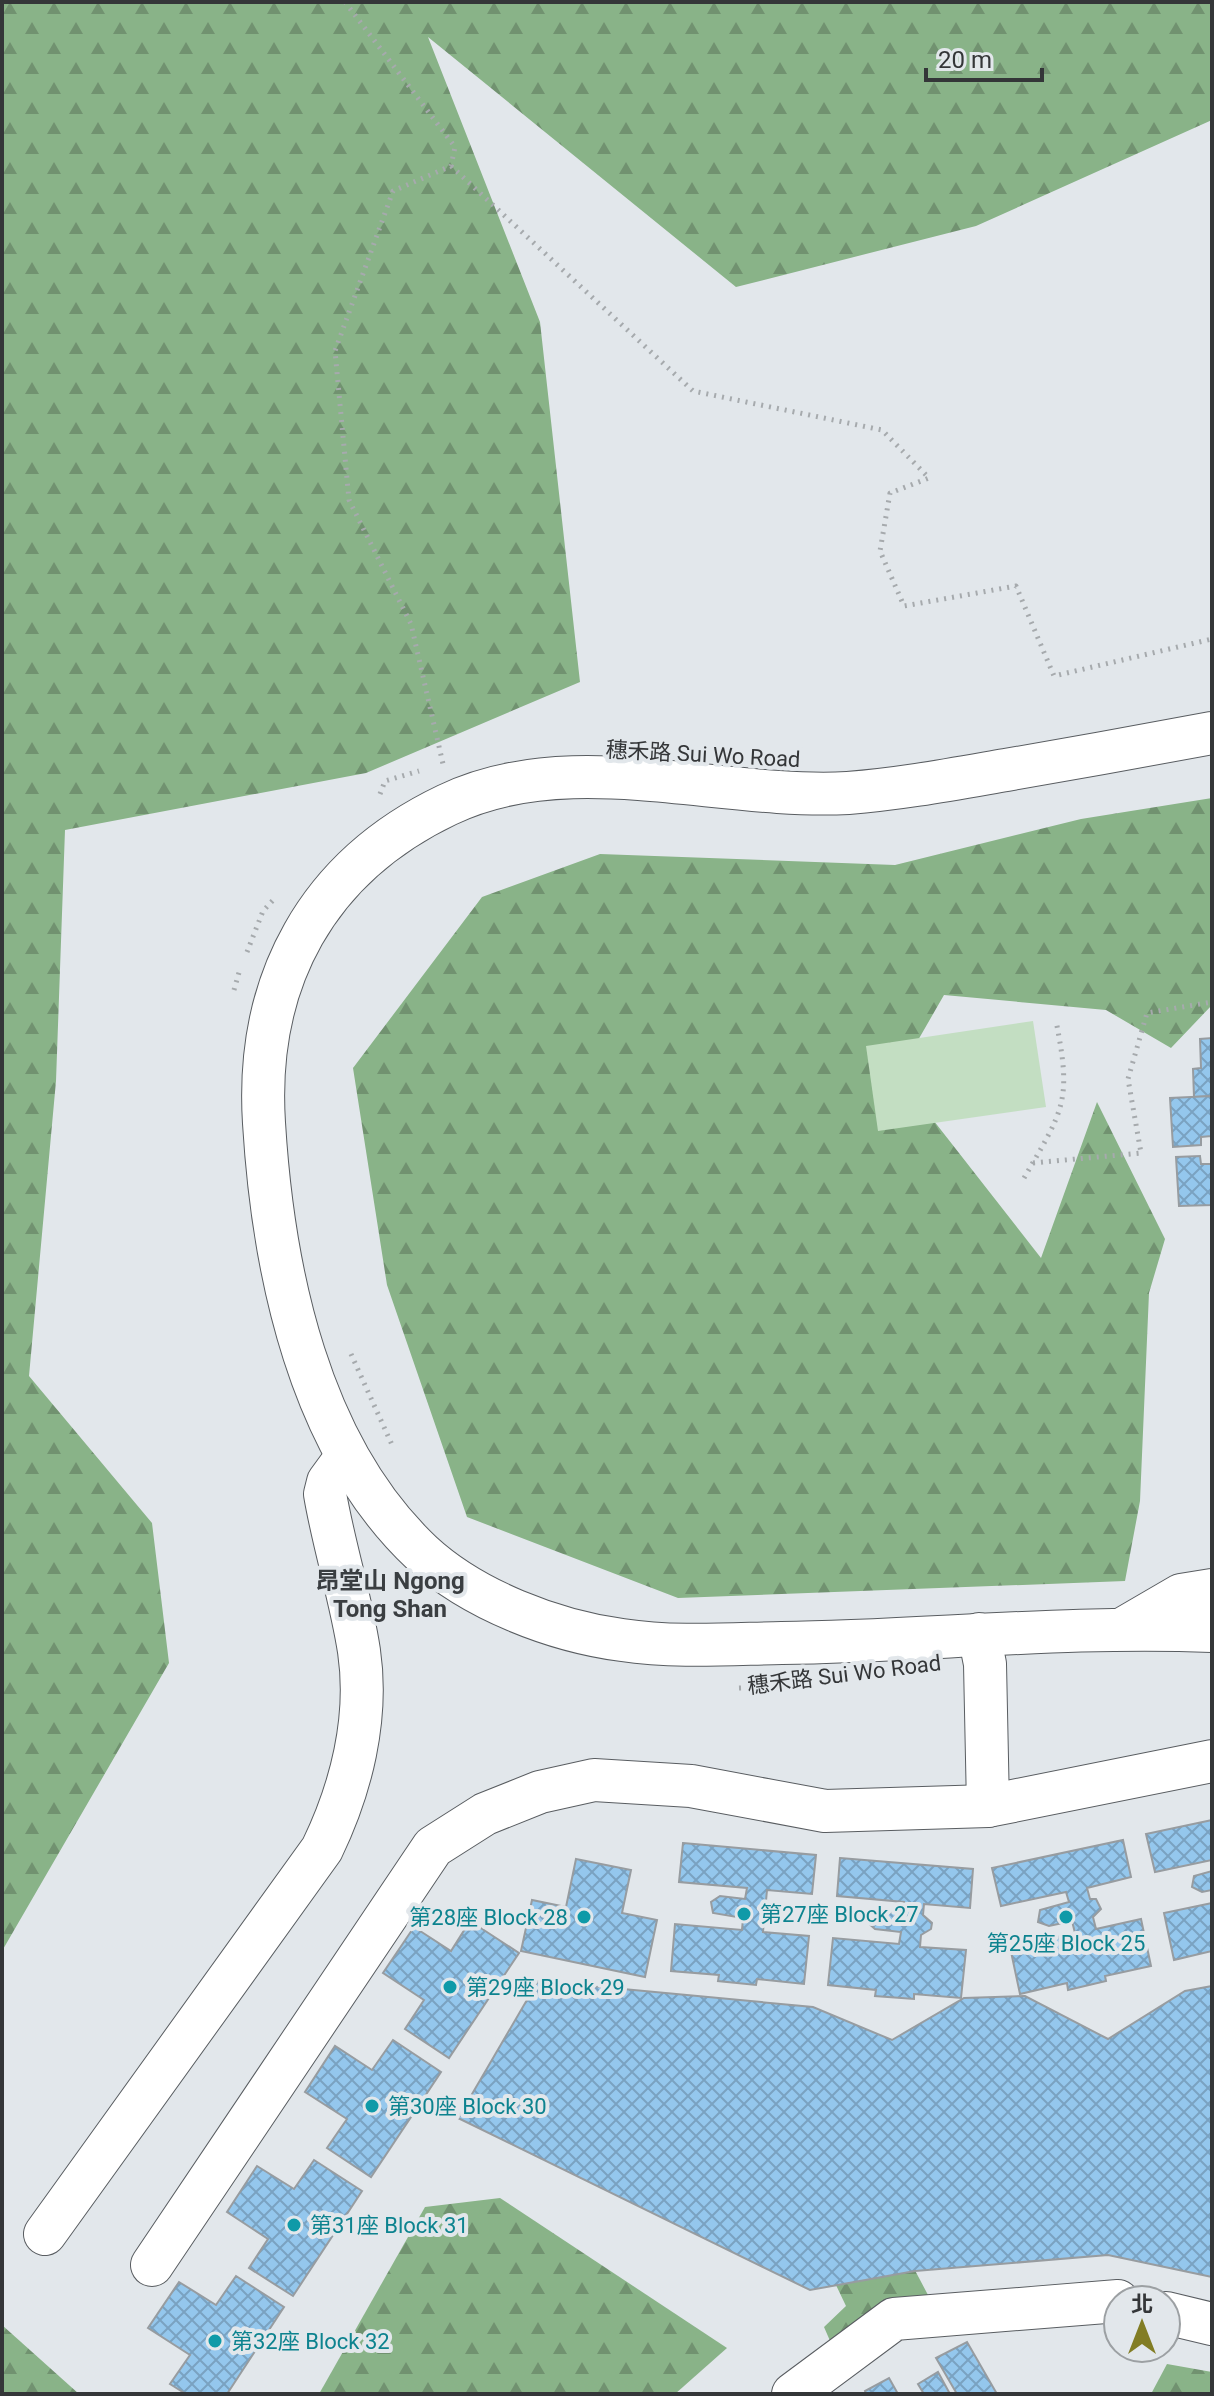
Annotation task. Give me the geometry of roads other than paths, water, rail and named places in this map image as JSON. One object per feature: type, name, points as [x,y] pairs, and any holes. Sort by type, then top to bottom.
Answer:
[{"type":"street","name":"穗禾路 Sui Wo Road","points":[[1212,733],[935,782],[850,792],[773,793],[581,776],[523,781],[467,796],[439,808],[375,850],[327,898],[285,968],[268,1026],[263,1084],[266,1148],[285,1278],[303,1344],[347,1456],[381,1505],[422,1553],[495,1600],[571,1629],[621,1640],[675,1645],[834,1642],[1126,1627],[1212,1631]]},
{"type":"street","points":[[45,2234],[322,1849],[337,1817],[353,1766],[362,1685],[359,1651],[325,1494],[328,1482],[347,1456]]},
{"type":"street","points":[[1126,1627],[1181,1595],[1212,1590]]},
{"type":"street","points":[[979,1634],[985,1664],[988,1806]]},
{"type":"street","points":[[152,2265],[433,1847],[485,1814],[540,1792],[594,1780],[691,1786],[825,1811],[988,1806],[1212,1761]]},
{"type":"street","points":[[793,2394],[894,2319],[1102,2302]]},
{"type":"street","points":[[1182,2317],[1212,2324]]},
{"type":"place","name":"第27座 Block 27","points":[[744,1914]]},
{"type":"place","name":"第28座 Block 28","points":[[584,1917]]},
{"type":"place","name":"第25座 Block 25","points":[[1066,1917]]},
{"type":"place","name":"第29座 Block 29","points":[[450,1987]]},
{"type":"place","name":"第30座 Block 30","points":[[372,2106]]},
{"type":"place","name":"第31座 Block 31","points":[[294,2225]]},
{"type":"place","name":"第32座 Block 32","points":[[215,2341]]},
{"type":"district","name":"昂堂山 Ngong Tong Shan","points":[[390,1595]]}]
